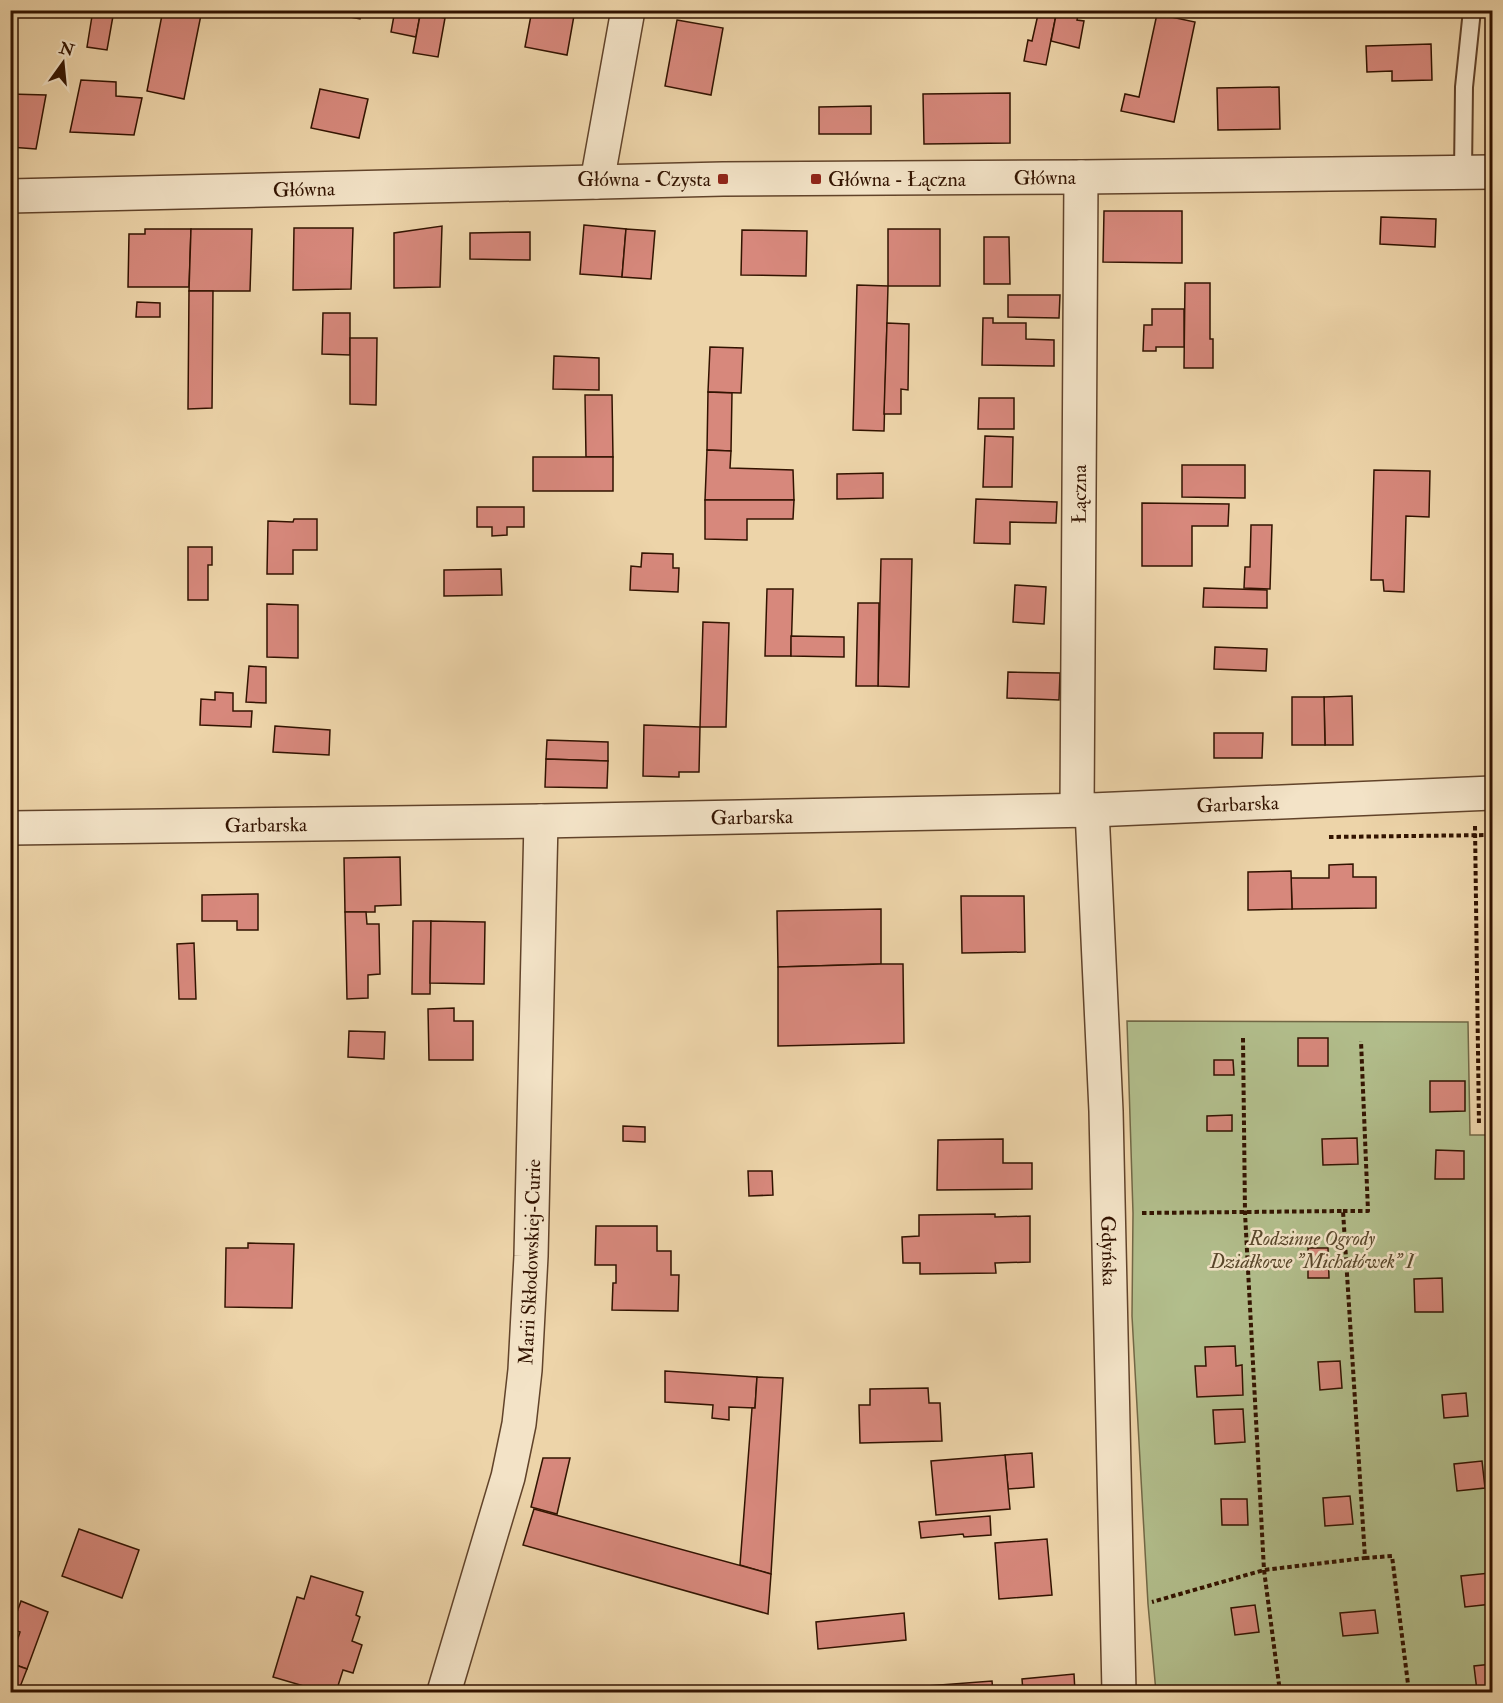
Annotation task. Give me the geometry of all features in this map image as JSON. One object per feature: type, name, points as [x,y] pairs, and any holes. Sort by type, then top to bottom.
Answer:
[{"type":"street","points":[[597,182],[628,10]]},
{"type":"street","name":"Główna","points":[[10,196],[597,182],[1478,172]]},
{"type":"street","name":"Łączna","points":[[1081,177],[1085,810]]},
{"type":"street","name":"Garbarska","points":[[10,828],[541,821],[1085,810],[1485,793]]},
{"type":"street","name":"Gdyńska","points":[[1085,810],[1106,1111],[1119,1692]]},
{"type":"street","name":"Marii Skłodowskiej-Curie","points":[[444,1692],[508,1477],[519,1424],[525,1370],[531,1256],[541,821]]},
{"type":"lane","points":[[1472,10],[1464,87],[1478,172]]},
{"type":"path","points":[[1479,1126],[1475,836],[1485,793]]},
{"type":"path","points":[[1243,1038],[1245,1213],[1264,1570],[1280,1692]]},
{"type":"path","points":[[1133,1213],[1368,1211],[1361,1041]]},
{"type":"path","points":[[1342,1211],[1365,1558]]},
{"type":"path","points":[[1148,1604],[1264,1570],[1392,1556],[1409,1692]]},
{"type":"green space","name":"Rodzinne Ogrody Działkowe \"Michałówek\" I","points":[[1127,1021],[1468,1022],[1470,1135],[1488,1135],[1492,1209],[1492,1692],[1156,1692],[1148,1604],[1132,1316],[1133,1213]]},
{"type":"building","points":[[93,10],[109,10],[108,15],[113,16],[107,50],[87,47]]},
{"type":"building","points":[[163,10],[202,10],[184,99],[147,91]]},
{"type":"building","points":[[334,10],[362,10],[360,19],[334,14]]},
{"type":"building","points":[[395,10],[421,10],[416,37],[391,32]]},
{"type":"building","points":[[421,10],[440,10],[439,17],[445,18],[438,57],[413,53]]},
{"type":"building","points":[[532,10],[575,10],[567,55],[525,47]]},
{"type":"building","points":[[1039,10],[1057,10],[1046,65],[1024,61],[1028,40],[1032,41]]},
{"type":"building","points":[[1057,10],[1079,10],[1077,20],[1084,21],[1079,48],[1051,41]]},
{"type":"building","points":[[1157,14],[1195,22],[1174,122],[1121,111],[1125,94],[1139,97]]},
{"type":"building","points":[[677,20],[723,28],[711,95],[665,86]]},
{"type":"building","points":[[1431,44],[1432,80],[1392,81],[1392,71],[1367,72],[1366,46]]},
{"type":"building","points":[[81,80],[116,82],[116,96],[142,98],[134,135],[70,132]]},
{"type":"building","points":[[1279,87],[1280,129],[1218,130],[1217,88]]},
{"type":"building","points":[[320,89],[368,99],[359,138],[311,128]]},
{"type":"building","points":[[1010,93],[1010,143],[924,144],[923,94]]},
{"type":"building","points":[[10,94],[46,95],[36,149],[10,147]]},
{"type":"building","points":[[871,106],[871,134],[819,134],[819,107]]},
{"type":"building","points":[[1104,211],[1182,211],[1182,263],[1103,262]]},
{"type":"building","points":[[1381,217],[1436,219],[1435,247],[1380,244]]},
{"type":"building","points":[[584,225],[626,229],[622,277],[580,274]]},
{"type":"building","points":[[442,226],[440,287],[394,288],[394,233]]},
{"type":"building","points":[[294,228],[353,228],[351,289],[293,290]]},
{"type":"building","points":[[145,229],[191,229],[189,287],[128,287],[129,234],[145,234]]},
{"type":"building","points":[[191,229],[252,229],[250,291],[189,291]]},
{"type":"building","points":[[626,229],[655,231],[651,279],[622,277]]},
{"type":"building","points":[[888,229],[940,229],[940,286],[888,286]]},
{"type":"building","points":[[742,230],[807,231],[806,276],[741,275]]},
{"type":"building","points":[[530,232],[530,260],[470,259],[470,233]]},
{"type":"building","points":[[984,237],[1009,237],[1010,284],[984,284]]},
{"type":"building","points":[[1185,283],[1210,283],[1210,339],[1213,339],[1213,368],[1184,368]]},
{"type":"building","points":[[857,285],[888,286],[884,431],[853,430]]},
{"type":"building","points":[[189,291],[213,291],[212,408],[188,409]]},
{"type":"building","points":[[1008,295],[1060,295],[1059,318],[1008,317]]},
{"type":"building","points":[[137,302],[160,303],[160,317],[136,317]]},
{"type":"building","points":[[1152,309],[1184,309],[1184,347],[1156,347],[1156,351],[1143,351],[1144,325],[1152,325]]},
{"type":"building","points":[[323,313],[350,313],[350,355],[322,354]]},
{"type":"building","points":[[983,318],[993,318],[993,323],[1026,323],[1026,339],[1054,340],[1054,366],[982,365]]},
{"type":"building","points":[[887,323],[909,324],[908,390],[901,389],[901,414],[884,414]]},
{"type":"building","points":[[350,338],[377,338],[376,405],[350,404]]},
{"type":"building","points":[[710,347],[743,348],[741,393],[708,392]]},
{"type":"building","points":[[554,356],[599,358],[599,390],[553,389]]},
{"type":"building","points":[[10,363],[13,363],[13,438],[10,438]]},
{"type":"building","points":[[708,392],[732,393],[731,451],[707,450]]},
{"type":"building","points":[[585,395],[612,395],[613,457],[586,457]]},
{"type":"building","points":[[979,398],[1014,398],[1014,429],[978,429]]},
{"type":"building","points":[[985,436],[1013,437],[1012,487],[983,487]]},
{"type":"building","points":[[707,450],[731,451],[730,468],[793,470],[794,500],[705,500]]},
{"type":"building","points":[[533,457],[613,457],[613,491],[533,491]]},
{"type":"building","points":[[1182,465],[1245,465],[1245,498],[1182,497]]},
{"type":"building","points":[[1374,470],[1430,471],[1429,517],[1406,516],[1404,592],[1384,591],[1383,580],[1371,580]]},
{"type":"building","points":[[883,473],[883,498],[837,499],[837,474]]},
{"type":"building","points":[[976,499],[1057,502],[1056,523],[1010,522],[1010,544],[974,543]]},
{"type":"building","points":[[705,500],[794,500],[793,519],[747,519],[747,540],[705,539]]},
{"type":"building","points":[[1142,503],[1229,504],[1228,526],[1192,526],[1192,566],[1142,566]]},
{"type":"building","points":[[477,507],[524,507],[524,527],[507,527],[507,535],[492,536],[492,527],[477,527]]},
{"type":"building","points":[[294,519],[317,519],[317,550],[293,550],[293,574],[267,574],[268,521],[293,522]]},
{"type":"building","points":[[1251,525],[1272,525],[1270,589],[1244,588],[1245,567],[1250,567]]},
{"type":"building","points":[[188,547],[212,547],[212,565],[208,565],[208,600],[188,600]]},
{"type":"building","points":[[642,553],[673,554],[673,568],[679,568],[678,592],[630,590],[631,566],[641,567]]},
{"type":"building","points":[[881,559],[912,559],[909,687],[878,686]]},
{"type":"building","points":[[501,569],[502,595],[444,596],[444,570]]},
{"type":"building","points":[[1015,585],[1046,587],[1044,624],[1013,622]]},
{"type":"building","points":[[1204,588],[1267,590],[1267,608],[1203,607]]},
{"type":"building","points":[[767,589],[793,589],[791,656],[765,656]]},
{"type":"building","points":[[858,603],[879,603],[878,686],[856,686]]},
{"type":"building","points":[[267,604],[298,605],[298,658],[267,657]]},
{"type":"building","points":[[10,622],[12,622],[11,712],[10,712]]},
{"type":"building","points":[[703,622],[729,623],[726,727],[700,727]]},
{"type":"building","points":[[791,636],[844,637],[844,657],[791,656]]},
{"type":"building","points":[[1215,647],[1267,649],[1266,671],[1214,669]]},
{"type":"building","points":[[249,666],[266,667],[266,703],[246,702]]},
{"type":"building","points":[[1008,672],[1060,673],[1059,700],[1007,698]]},
{"type":"building","points":[[215,692],[233,693],[233,711],[252,711],[251,727],[200,725],[201,699],[215,700]]},
{"type":"building","points":[[1352,696],[1353,745],[1325,745],[1324,697]]},
{"type":"building","points":[[1292,697],[1324,697],[1325,745],[1292,745]]},
{"type":"building","points":[[644,725],[700,727],[699,772],[679,772],[679,777],[643,776]]},
{"type":"building","points":[[275,726],[330,730],[329,755],[273,752]]},
{"type":"building","points":[[1214,733],[1263,733],[1262,758],[1214,758]]},
{"type":"building","points":[[547,740],[608,742],[608,761],[546,759]]},
{"type":"building","points":[[546,759],[608,761],[607,788],[545,787]]},
{"type":"building","points":[[400,857],[401,905],[375,906],[375,912],[345,912],[344,858]]},
{"type":"building","points":[[1353,864],[1353,877],[1376,877],[1376,908],[1292,909],[1291,878],[1329,878],[1329,865]]},
{"type":"building","points":[[1291,871],[1292,909],[1248,910],[1248,872]]},
{"type":"building","points":[[258,894],[258,930],[237,930],[237,921],[202,921],[202,895]]},
{"type":"building","points":[[961,896],[1024,896],[1025,952],[962,953]]},
{"type":"building","points":[[881,909],[881,964],[778,967],[777,911]]},
{"type":"building","points":[[345,912],[366,912],[367,924],[379,924],[380,974],[368,975],[368,998],[347,999]]},
{"type":"building","points":[[413,921],[431,921],[430,994],[412,994]]},
{"type":"building","points":[[431,921],[485,922],[484,984],[430,983]]},
{"type":"building","points":[[194,943],[196,999],[179,999],[177,944]]},
{"type":"building","points":[[903,964],[904,1043],[778,1046],[778,967]]},
{"type":"building","points":[[454,1008],[454,1021],[473,1021],[473,1060],[429,1060],[428,1009]]},
{"type":"building","points":[[349,1031],[385,1032],[384,1059],[348,1057]]},
{"type":"building","points":[[1298,1038],[1328,1038],[1328,1066],[1298,1066]]},
{"type":"building","points":[[1214,1060],[1233,1060],[1234,1075],[1214,1075]]},
{"type":"building","points":[[1430,1081],[1465,1081],[1465,1111],[1430,1112]]},
{"type":"building","points":[[1232,1115],[1232,1131],[1207,1131],[1207,1116]]},
{"type":"building","points":[[623,1126],[645,1127],[645,1142],[623,1141]]},
{"type":"building","points":[[1357,1138],[1358,1164],[1323,1165],[1322,1139]]},
{"type":"building","points":[[1003,1139],[1003,1163],[1032,1163],[1032,1189],[937,1190],[938,1140]]},
{"type":"building","points":[[1436,1150],[1464,1151],[1464,1179],[1435,1179]]},
{"type":"building","points":[[748,1171],[772,1171],[773,1195],[749,1196]]},
{"type":"building","points":[[995,1214],[995,1217],[1030,1216],[1030,1262],[995,1263],[996,1273],[920,1274],[920,1263],[903,1263],[902,1237],[919,1236],[919,1215]]},
{"type":"building","points":[[596,1226],[657,1226],[657,1251],[671,1251],[671,1275],[679,1275],[678,1311],[612,1310],[616,1265],[595,1265]]},
{"type":"building","points":[[248,1243],[294,1244],[292,1308],[225,1307],[226,1248],[248,1248]]},
{"type":"building","points":[[1308,1248],[1328,1248],[1329,1278],[1308,1278]]},
{"type":"building","points":[[1442,1278],[1443,1312],[1415,1312],[1414,1279]]},
{"type":"building","points":[[1235,1346],[1236,1366],[1242,1365],[1243,1395],[1197,1397],[1195,1366],[1206,1366],[1205,1347]]},
{"type":"building","points":[[1340,1361],[1342,1388],[1320,1390],[1318,1362]]},
{"type":"building","points":[[665,1371],[757,1377],[755,1408],[729,1407],[729,1420],[712,1418],[713,1405],[665,1402]]},
{"type":"building","points":[[757,1377],[783,1378],[771,1574],[740,1565],[752,1408],[755,1408]]},
{"type":"building","points":[[928,1388],[929,1403],[940,1403],[942,1441],[860,1443],[859,1405],[870,1405],[870,1389]]},
{"type":"building","points":[[1466,1393],[1468,1416],[1444,1418],[1442,1395]]},
{"type":"building","points":[[1243,1409],[1245,1442],[1215,1444],[1213,1410]]},
{"type":"building","points":[[1032,1453],[1034,1487],[1008,1489],[1005,1455]]},
{"type":"building","points":[[1005,1455],[1010,1509],[936,1515],[931,1461]]},
{"type":"building","points":[[543,1458],[570,1458],[557,1514],[531,1507]]},
{"type":"building","points":[[1482,1461],[1485,1488],[1457,1491],[1454,1464]]},
{"type":"building","points":[[1350,1496],[1353,1524],[1325,1526],[1323,1498]]},
{"type":"building","points":[[1221,1499],[1247,1499],[1248,1525],[1222,1525]]},
{"type":"building","points":[[534,1509],[771,1574],[768,1614],[523,1545]]},
{"type":"building","points":[[990,1516],[991,1535],[964,1537],[963,1534],[921,1538],[919,1522]]},
{"type":"building","points":[[79,1529],[139,1550],[122,1598],[62,1576]]},
{"type":"building","points":[[1047,1539],[1052,1595],[999,1599],[995,1543]]},
{"type":"building","points":[[1490,1573],[1492,1604],[1465,1607],[1461,1576]]},
{"type":"building","points":[[311,1576],[363,1592],[356,1615],[360,1617],[352,1641],[362,1645],[353,1673],[343,1670],[336,1692],[324,1692],[273,1677],[297,1597],[304,1599]]},
{"type":"building","points":[[21,1601],[48,1612],[27,1669],[10,1663],[20,1632],[11,1629]]},
{"type":"building","points":[[1255,1605],[1259,1632],[1235,1635],[1231,1608]]},
{"type":"building","points":[[1375,1610],[1378,1633],[1343,1636],[1340,1613]]},
{"type":"building","points":[[904,1613],[906,1640],[818,1649],[816,1622]]},
{"type":"building","points":[[10,1663],[27,1669],[18,1692],[10,1692]]},
{"type":"building","points":[[1492,1664],[1492,1689],[1477,1691],[1474,1666]]},
{"type":"building","points":[[1074,1674],[1075,1692],[1023,1692],[1022,1679]]},
{"type":"building","points":[[992,1681],[993,1692],[914,1692],[914,1687]]},
{"type":"place","name":"Główna - Czysta","points":[[723,179]]},
{"type":"place","name":"Główna - Łączna","points":[[816,179]]}]
